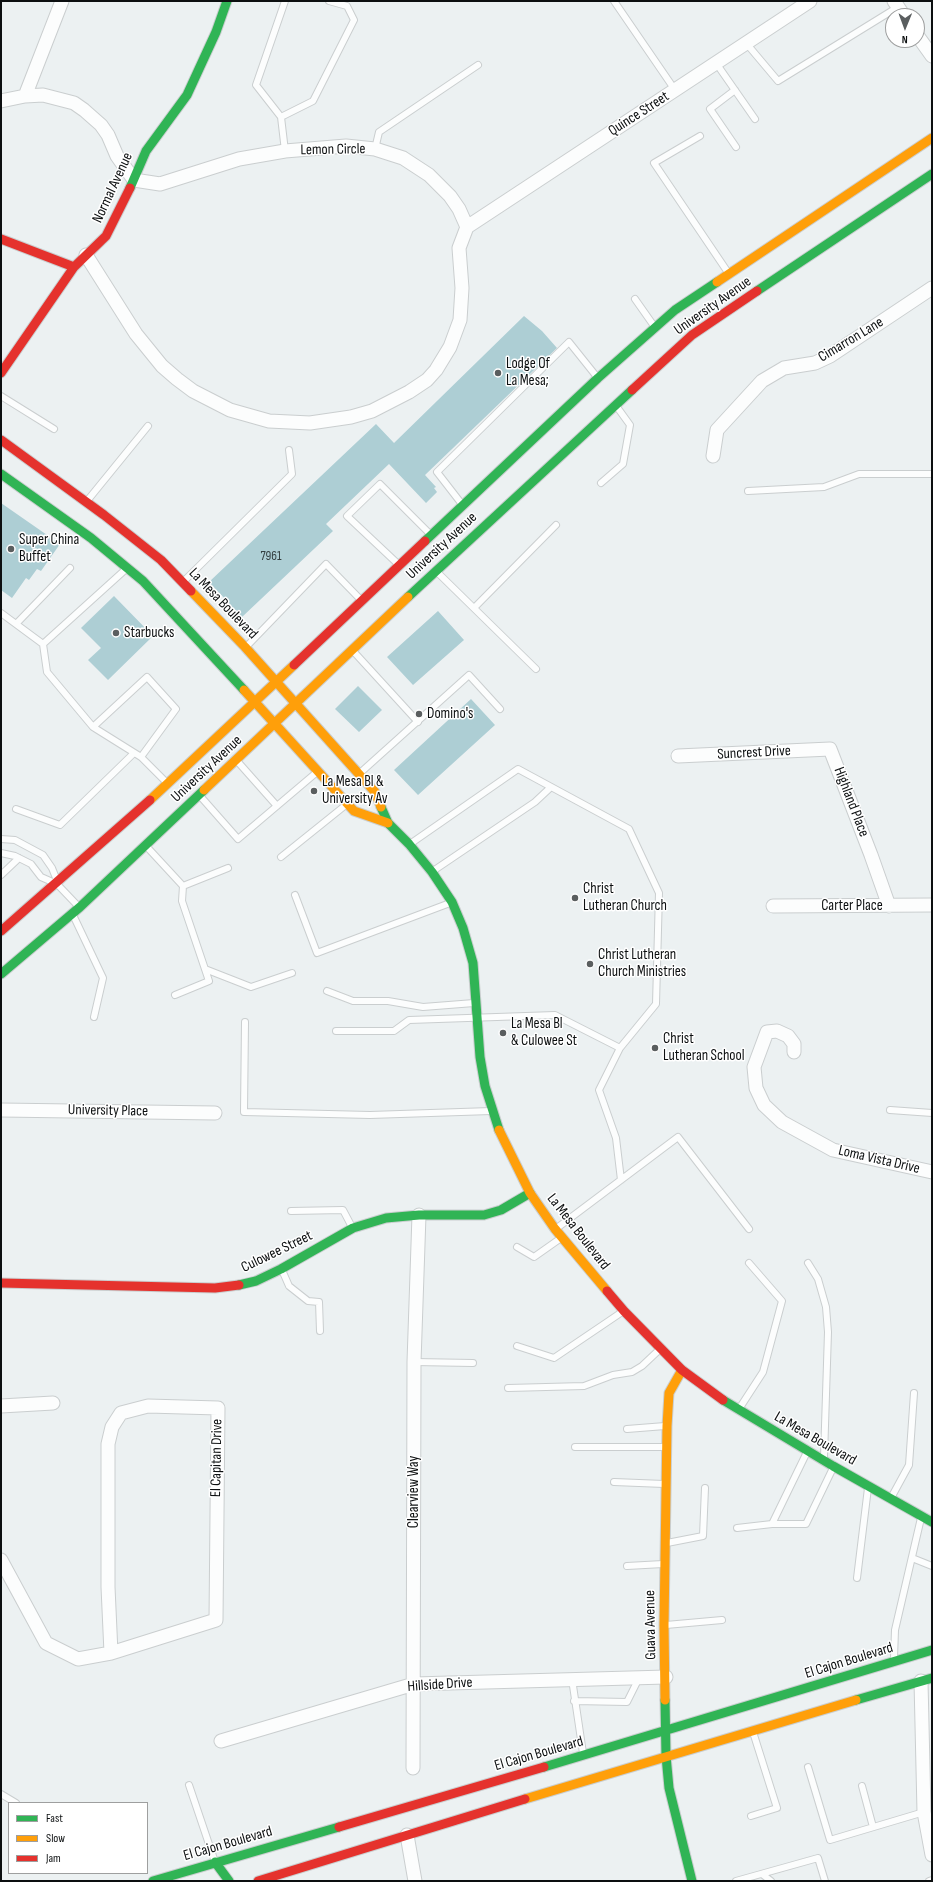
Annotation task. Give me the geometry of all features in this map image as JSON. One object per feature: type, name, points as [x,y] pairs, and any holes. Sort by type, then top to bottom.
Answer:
[{"type":"main road","name":"Normal Avenue","points":[[1,373],[74,267],[106,236],[134,180],[146,151],[187,95],[216,32],[227,1]]},
{"type":"main road","name":"University Avenue","points":[[1,931],[57,884],[168,784],[400,566],[462,505],[655,327],[675,310],[931,140]]},
{"type":"main road","name":"University Avenue","points":[[1,974],[80,907],[146,846],[436,570],[692,335],[932,174]]},
{"type":"main road","points":[[1,239],[74,267]]},
{"type":"main road","name":"La Mesa Boulevard","points":[[1,440],[86,502],[161,560],[245,647],[375,792],[388,823],[409,844],[432,872],[452,902],[463,928],[473,963],[480,1057],[485,1086],[492,1111],[516,1168],[530,1193],[555,1229],[624,1311],[682,1370],[738,1410],[869,1486],[890,1500],[932,1522]]},
{"type":"main road","name":"La Mesa Boulevard","points":[[1,474],[91,538],[143,581],[256,702],[354,811],[388,823]]},
{"type":"main road","name":"Culowee Street","points":[[1,1283],[215,1288],[235,1286],[256,1281],[281,1269],[353,1228],[386,1218],[419,1215],[484,1215],[501,1210],[530,1193]]},
{"type":"main road","name":"Guava Avenue","points":[[682,1370],[669,1393],[666,1447],[664,1625],[666,1677],[666,1756],[669,1788],[692,1881]]},
{"type":"main road","name":"El Cajon Boulevard","points":[[153,1881],[583,1756],[932,1650]]},
{"type":"main road","points":[[258,1881],[666,1756],[927,1680]]},
{"type":"main road","points":[[215,1862],[229,1881]]},
{"type":"street","points":[[25,96],[62,1]]},
{"type":"street","name":"Quince Street","points":[[467,227],[810,1]]},
{"type":"street","points":[[1,101],[25,96],[43,95],[74,103],[101,125],[108,135],[117,156],[134,180]]},
{"type":"street","name":"Lemon Circle","points":[[134,180],[160,184],[239,159],[286,151],[346,146],[375,149],[403,158],[429,174],[450,196],[459,209],[467,227]]},
{"type":"street","points":[[86,255],[136,334],[162,366],[193,392],[230,410],[269,421],[310,423],[351,417],[372,411],[409,392],[426,380],[436,370],[450,347],[460,320],[462,293],[459,248],[467,227]]},
{"type":"street","name":"Cimarron Lane","points":[[713,456],[717,430],[762,381],[784,368],[815,363],[830,356],[932,288]]},
{"type":"street","name":"Suncrest Drive","points":[[678,756],[830,749]]},
{"type":"street","name":"Highland Place","points":[[830,749],[889,906]]},
{"type":"street","name":"Carter Place","points":[[773,906],[932,905]]},
{"type":"street","name":"Loma Vista Drive","points":[[794,1052],[794,1044],[788,1036],[777,1031],[767,1032],[754,1067],[756,1088],[764,1105],[782,1122],[833,1150],[932,1172]]},
{"type":"street","name":"University Place","points":[[1,1110],[215,1113]]},
{"type":"street","name":"Clearview Way","points":[[413,1768],[414,1362],[419,1215]]},
{"type":"street","points":[[1,1406],[54,1403]]},
{"type":"street","name":"El Capitan Drive","points":[[1,1560],[46,1643],[78,1659],[111,1653],[216,1620],[218,1408],[148,1406],[121,1413],[112,1427],[108,1444],[108,1587],[111,1653]]},
{"type":"street","name":"Hillside Drive","points":[[221,1741],[414,1684],[666,1677]]},
{"type":"street","points":[[927,1680],[924,1812],[932,1855]]},
{"type":"street","points":[[407,1835],[415,1881]]},
{"type":"lane","points":[[285,1],[256,85],[282,117],[286,151]]},
{"type":"lane","points":[[282,117],[313,101],[354,20],[347,6],[329,1]]},
{"type":"lane","points":[[614,1],[675,90]]},
{"type":"lane","points":[[746,43],[778,81],[885,16]]},
{"type":"lane","points":[[716,63],[755,119]]},
{"type":"lane","points":[[375,149],[379,132],[478,66]]},
{"type":"lane","points":[[735,90],[710,109],[736,147]]},
{"type":"lane","points":[[700,136],[654,163],[729,274]]},
{"type":"lane","points":[[635,299],[655,327]]},
{"type":"lane","points":[[462,505],[437,472],[568,342],[598,378]]},
{"type":"lane","points":[[1,396],[54,429]]},
{"type":"lane","points":[[601,483],[623,464],[630,426],[616,406]]},
{"type":"lane","points":[[86,502],[148,426]]},
{"type":"lane","points":[[183,582],[292,474],[289,450]]},
{"type":"lane","points":[[748,491],[824,487],[859,474],[932,474]]},
{"type":"lane","points":[[400,566],[348,516],[380,484],[432,535]]},
{"type":"lane","points":[[474,608],[556,524]]},
{"type":"lane","points":[[245,647],[326,564],[362,602]]},
{"type":"lane","points":[[16,624],[70,568]]},
{"type":"lane","points":[[43,644],[127,568]]},
{"type":"lane","points":[[436,570],[536,669]]},
{"type":"lane","points":[[1,613],[43,644],[47,672],[93,727],[140,757],[168,784]]},
{"type":"lane","points":[[352,650],[418,722]]},
{"type":"lane","points":[[359,774],[469,675],[500,709]]},
{"type":"lane","points":[[93,727],[147,677],[176,709],[140,757]]},
{"type":"lane","points":[[16,809],[60,825],[134,753]]},
{"type":"lane","points":[[237,760],[277,806]]},
{"type":"lane","points":[[409,844],[518,770],[629,829],[659,893],[656,1004],[620,1048],[599,1090],[616,1138],[621,1180]]},
{"type":"lane","points":[[200,796],[238,839],[318,771]]},
{"type":"lane","points":[[432,872],[535,802],[550,787]]},
{"type":"lane","points":[[281,857],[348,804]]},
{"type":"lane","points":[[1,839],[15,840],[43,855],[52,868],[57,884]]},
{"type":"lane","points":[[146,846],[183,886],[182,901],[209,981],[175,995]]},
{"type":"lane","points":[[1,853],[19,858],[30,864],[41,877],[57,884],[80,907]]},
{"type":"lane","points":[[1,875],[19,858]]},
{"type":"lane","points":[[183,886],[228,868]]},
{"type":"lane","points":[[294,895],[317,953],[452,902]]},
{"type":"lane","points":[[72,914],[103,978],[94,1016]]},
{"type":"lane","points":[[205,969],[251,988],[292,973]]},
{"type":"lane","points":[[327,991],[353,1001],[388,1001],[423,1007],[477,1003]]},
{"type":"lane","points":[[336,1031],[394,1031],[409,1020],[555,1015],[620,1048]]},
{"type":"lane","points":[[245,1022],[244,1112],[370,1115],[492,1111]]},
{"type":"lane","points":[[890,1110],[932,1113]]},
{"type":"lane","points":[[555,1229],[678,1137],[749,1229]]},
{"type":"lane","points":[[291,1211],[343,1210],[353,1228]]},
{"type":"lane","points":[[517,1247],[534,1257],[563,1238]]},
{"type":"lane","points":[[738,1410],[763,1372],[782,1301],[749,1263]]},
{"type":"lane","points":[[808,1263],[823,1291],[828,1332],[823,1460]]},
{"type":"lane","points":[[281,1269],[289,1286],[308,1301],[319,1302],[320,1331]]},
{"type":"lane","points":[[516,1346],[554,1358],[624,1311]]},
{"type":"lane","points":[[508,1388],[584,1386],[613,1375],[632,1372],[642,1366],[660,1349]]},
{"type":"lane","points":[[414,1362],[473,1363]]},
{"type":"lane","points":[[890,1500],[909,1465],[914,1393]]},
{"type":"lane","points":[[627,1429],[667,1426]]},
{"type":"lane","points":[[575,1447],[666,1447]]},
{"type":"lane","points":[[772,1524],[807,1451]]},
{"type":"lane","points":[[737,1528],[772,1524],[806,1524],[833,1466]]},
{"type":"lane","points":[[614,1482],[666,1484]]},
{"type":"lane","points":[[857,1578],[869,1486]]},
{"type":"lane","points":[[665,1543],[703,1536],[704,1488]]},
{"type":"lane","points":[[894,1662],[895,1630],[921,1517]]},
{"type":"lane","points":[[912,1558],[932,1566]]},
{"type":"lane","points":[[627,1566],[665,1564]]},
{"type":"lane","points":[[664,1625],[722,1620]]},
{"type":"lane","points":[[574,1701],[627,1702],[639,1678]]},
{"type":"lane","points":[[572,1679],[583,1756]]},
{"type":"lane","points":[[751,1816],[776,1808],[753,1731]]},
{"type":"lane","points":[[808,1767],[830,1840],[924,1812]]},
{"type":"lane","points":[[189,1785],[215,1862]]},
{"type":"lane","points":[[862,1786],[873,1827]]},
{"type":"lane","points":[[1,1794],[14,1802]]},
{"type":"lane","points":[[736,1881],[818,1858],[824,1881]]},
{"type":"lane","points":[[762,1874],[771,1881]]},
{"type":"building","points":[[524,316],[542,331],[557,348],[425,475],[436,487],[434,488],[437,492],[426,503],[389,464],[326,524],[333,531],[242,617],[209,582],[376,424],[394,443]]},
{"type":"building","points":[[1,503],[60,544],[41,571],[37,569],[29,580],[26,578],[12,598],[1,590]]},
{"type":"building","points":[[114,596],[153,636],[108,680],[88,660],[101,648],[81,628]]},
{"type":"building","points":[[438,611],[464,640],[413,685],[387,657]]},
{"type":"building","points":[[358,686],[382,710],[359,732],[335,709]]},
{"type":"building","points":[[471,699],[495,725],[418,795],[394,770]]},
{"type":"traffic: fast","points":[[130,188],[146,151],[187,95],[216,32],[227,1]]},
{"type":"traffic: fast","points":[[757,291],[932,174]]},
{"type":"traffic: fast","points":[[425,541],[598,378],[675,310],[717,282]]},
{"type":"traffic: fast","points":[[408,597],[632,390]]},
{"type":"traffic: fast","points":[[1,474],[91,538],[143,581],[244,690]]},
{"type":"traffic: fast","points":[[1,974],[80,907],[204,790]]},
{"type":"traffic: fast","points":[[381,807],[388,823],[409,844],[432,872],[452,902],[463,928],[473,963],[480,1057],[485,1086],[499,1130]]},
{"type":"traffic: fast","points":[[239,1285],[256,1281],[281,1269],[353,1228],[386,1218],[419,1215],[484,1215],[501,1210],[530,1193]]},
{"type":"traffic: fast","points":[[723,1400],[833,1466],[932,1522]]},
{"type":"traffic: fast","points":[[544,1767],[932,1650]]},
{"type":"traffic: fast","points":[[856,1700],[932,1678]]},
{"type":"traffic: fast","points":[[665,1700],[666,1756],[669,1788],[692,1881]]},
{"type":"traffic: fast","points":[[153,1881],[339,1827]]},
{"type":"traffic: fast","points":[[215,1862],[229,1881]]},
{"type":"traffic: slow","points":[[717,282],[932,138]]},
{"type":"traffic: slow","points":[[191,591],[245,647],[375,792],[381,807]]},
{"type":"traffic: slow","points":[[204,790],[408,597]]},
{"type":"traffic: slow","points":[[150,800],[294,665]]},
{"type":"traffic: slow","points":[[244,690],[354,811],[388,823]]},
{"type":"traffic: slow","points":[[499,1130],[530,1193],[555,1229],[607,1291]]},
{"type":"traffic: slow","points":[[665,1700],[664,1625],[667,1426],[669,1393],[682,1370]]},
{"type":"traffic: slow","points":[[525,1799],[856,1700]]},
{"type":"traffic: jam","points":[[1,373],[74,267],[106,236],[130,188]]},
{"type":"traffic: jam","points":[[1,239],[74,267]]},
{"type":"traffic: jam","points":[[632,390],[692,335],[757,291]]},
{"type":"traffic: jam","points":[[1,440],[104,515],[161,560],[191,591]]},
{"type":"traffic: jam","points":[[294,665],[425,541]]},
{"type":"traffic: jam","points":[[1,931],[150,800]]},
{"type":"traffic: jam","points":[[1,1283],[215,1288],[239,1285]]},
{"type":"traffic: jam","points":[[607,1291],[624,1311],[682,1370],[723,1400]]},
{"type":"traffic: jam","points":[[339,1827],[544,1767]]},
{"type":"traffic: jam","points":[[258,1881],[525,1799]]},
{"type":"place","name":"Lodge Of La Mesa;","points":[[498,373]]},
{"type":"place","name":"Super China Buffet","points":[[11,549]]},
{"type":"place","name":"Starbucks","points":[[116,633]]},
{"type":"place","name":"Domino's","points":[[419,714]]},
{"type":"place","name":"La Mesa Bl & University Av","points":[[314,791]]},
{"type":"place","name":"Christ Lutheran Church","points":[[575,898]]},
{"type":"place","name":"Christ Lutheran Church Ministries","points":[[590,964]]},
{"type":"place","name":"La Mesa Bl & Culowee St","points":[[503,1033]]},
{"type":"place","name":"Christ Lutheran School","points":[[655,1048]]}]
